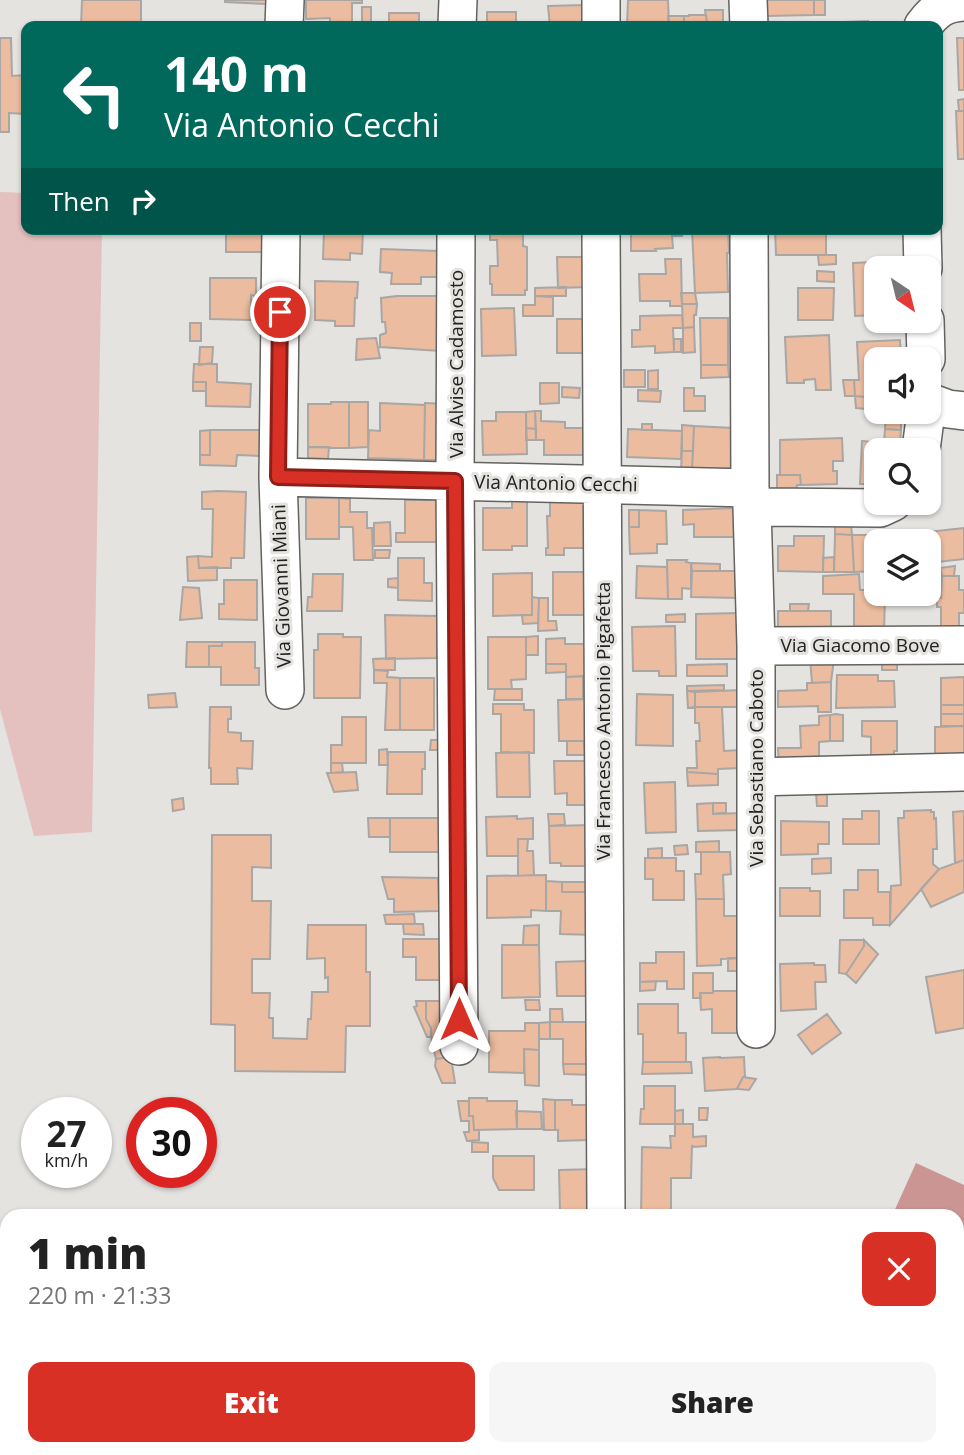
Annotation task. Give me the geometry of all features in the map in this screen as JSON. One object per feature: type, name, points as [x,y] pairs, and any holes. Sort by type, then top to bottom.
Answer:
[{"type":"street","points":[[284,21],[285,0]]},
{"type":"street","points":[[457,0],[457,21]]},
{"type":"street","points":[[601,0],[601,21]]},
{"type":"street","points":[[748,0],[748,21]]},
{"type":"street","points":[[926,21],[948,3],[964,2]]},
{"type":"street","name":"Via Giovanni Miani","points":[[281,235],[278,477],[285,691]]},
{"type":"street","name":"Via Alvise Cadamosto","points":[[456,235],[455,481],[460,1046]]},
{"type":"street","name":"Via Francesco Antonio Pigafetta","points":[[601,235],[606,1209]]},
{"type":"street","name":"Via Sebastiano Caboto","points":[[749,235],[751,498],[756,646],[756,1029]]},
{"type":"street","points":[[922,235],[923,256]]},
{"type":"street","points":[[941,406],[964,411]]},
{"type":"street","name":"Via Antonio Cecchi","points":[[278,477],[602,484],[751,498]]},
{"type":"street","points":[[751,498],[864,507]]},
{"type":"street","name":"Via Giacomo Bove","points":[[756,646],[964,645]]},
{"type":"street","points":[[755,777],[964,772]]},
{"type":"shaded area","points":[[0,192],[21,193],[21,235],[102,235],[92,832],[34,836],[0,709]]},
{"type":"shaded area","points":[[916,1163],[964,1185],[964,1209],[895,1209]]},
{"type":"building","points":[[82,0],[141,0],[141,21],[81,21]]},
{"type":"building","points":[[266,0],[266,4],[225,2]]},
{"type":"building","points":[[306,0],[362,0],[362,3],[352,3],[352,21],[306,19]]},
{"type":"building","points":[[628,0],[668,0],[669,21],[627,21]]},
{"type":"building","points":[[767,0],[814,0],[814,15],[767,16]]},
{"type":"building","points":[[814,0],[825,0],[825,15],[814,15]]},
{"type":"building","points":[[584,5],[585,21],[550,21],[548,6]]},
{"type":"building","points":[[362,7],[371,7],[371,21],[362,21]]},
{"type":"building","points":[[705,10],[723,10],[723,21],[707,21]]},
{"type":"building","points":[[487,12],[516,12],[516,21],[487,21]]},
{"type":"building","points":[[389,13],[419,13],[419,21],[389,21]]},
{"type":"building","points":[[706,15],[707,21],[684,21],[684,16]]},
{"type":"building","points":[[668,16],[684,16],[684,21],[668,21]]},
{"type":"building","points":[[0,38],[11,38],[12,76],[21,75],[21,114],[9,113],[9,132],[0,132]]},
{"type":"building","points":[[957,38],[964,38],[964,90],[959,90]]},
{"type":"building","points":[[964,99],[964,111],[959,111],[958,100]]},
{"type":"building","points":[[956,111],[964,111],[964,159],[958,159]]},
{"type":"building","points":[[226,235],[264,235],[264,252],[226,252]]},
{"type":"building","points":[[324,235],[363,235],[362,254],[350,253],[350,260],[323,259]]},
{"type":"building","points":[[490,235],[523,235],[523,246],[527,247],[525,295],[492,295],[490,266],[498,266],[497,240],[490,240]]},
{"type":"building","points":[[631,235],[682,235],[672,236],[673,248],[631,251]]},
{"type":"building","points":[[692,235],[728,235],[728,292],[695,293]]},
{"type":"building","points":[[775,235],[826,235],[826,255],[776,255]]},
{"type":"building","points":[[381,249],[438,251],[438,277],[421,277],[421,284],[391,284],[392,273],[380,272]]},
{"type":"building","points":[[818,255],[836,255],[836,264],[819,265]]},
{"type":"building","points":[[557,257],[588,257],[588,287],[558,288]]},
{"type":"building","points":[[665,259],[681,259],[682,306],[670,306],[670,301],[640,301],[639,274],[666,274]]},
{"type":"building","points":[[864,262],[864,316],[855,316],[853,263]]},
{"type":"building","points":[[817,271],[834,272],[834,282],[817,281]]},
{"type":"building","points":[[210,278],[256,278],[256,296],[251,295],[251,320],[210,319]]},
{"type":"building","points":[[315,281],[358,282],[354,326],[335,326],[335,321],[315,320]]},
{"type":"building","points":[[566,287],[566,296],[535,296],[535,288]]},
{"type":"building","points":[[798,288],[834,288],[833,320],[798,320]]},
{"type":"building","points":[[681,293],[695,293],[697,304],[682,304]]},
{"type":"building","points":[[438,296],[440,351],[380,347],[380,335],[386,333],[385,322],[382,322],[381,298]]},
{"type":"building","points":[[535,296],[553,297],[553,316],[523,316],[523,305],[535,305]]},
{"type":"building","points":[[682,304],[697,304],[694,327],[683,328]]},
{"type":"building","points":[[514,308],[516,355],[482,356],[481,309]]},
{"type":"building","points":[[682,315],[683,328],[673,328],[674,352],[655,353],[655,346],[632,347],[632,330],[640,330],[640,316]]},
{"type":"building","points":[[700,318],[728,318],[728,365],[701,365]]},
{"type":"building","points":[[557,319],[589,319],[588,353],[557,353]]},
{"type":"building","points":[[190,323],[201,323],[201,341],[190,341]]},
{"type":"building","points":[[694,327],[695,352],[683,353],[683,328]]},
{"type":"building","points":[[829,335],[831,390],[816,390],[815,379],[804,380],[804,383],[787,383],[785,337]]},
{"type":"building","points":[[376,338],[380,358],[356,360],[357,339]]},
{"type":"building","points":[[674,339],[681,339],[681,352],[674,352]]},
{"type":"building","points":[[900,340],[900,347],[864,347],[864,397],[855,396],[854,380],[859,380],[857,342]]},
{"type":"building","points":[[200,347],[213,347],[212,363],[199,365]]},
{"type":"building","points":[[194,364],[217,364],[217,382],[251,384],[250,407],[206,406],[206,382],[193,382]]},
{"type":"building","points":[[701,365],[728,365],[729,377],[701,378]]},
{"type":"building","points":[[624,370],[645,370],[645,387],[624,387]]},
{"type":"building","points":[[658,370],[658,389],[648,389],[648,371]]},
{"type":"building","points":[[843,380],[854,380],[855,396],[845,396]]},
{"type":"building","points":[[193,382],[206,382],[206,391],[193,391]]},
{"type":"building","points":[[540,383],[559,383],[559,403],[540,404]]},
{"type":"building","points":[[562,387],[580,388],[579,398],[562,397]]},
{"type":"building","points":[[684,388],[694,388],[694,396],[705,396],[705,411],[684,411]]},
{"type":"building","points":[[638,390],[661,391],[660,402],[638,401]]},
{"type":"building","points":[[855,396],[864,397],[864,409],[856,408]]},
{"type":"building","points":[[349,402],[349,448],[308,447],[308,404]]},
{"type":"building","points":[[349,402],[368,402],[368,447],[349,448]]},
{"type":"building","points":[[380,403],[425,405],[424,460],[368,458],[369,430],[380,431]]},
{"type":"building","points":[[425,403],[447,404],[445,460],[424,460]]},
{"type":"building","points":[[535,411],[541,411],[541,421],[565,422],[565,428],[589,428],[589,455],[544,455],[544,440],[536,440]]},
{"type":"building","points":[[535,411],[536,429],[526,428],[526,412]]},
{"type":"building","points":[[496,412],[526,412],[527,454],[483,455],[482,421],[496,421]]},
{"type":"building","points":[[642,424],[652,424],[652,430],[642,430]]},
{"type":"building","points":[[885,424],[901,424],[901,430],[885,429]]},
{"type":"building","points":[[682,425],[694,426],[693,451],[682,451]]},
{"type":"building","points":[[694,426],[733,428],[738,473],[692,470]]},
{"type":"building","points":[[526,428],[536,429],[536,440],[526,440]]},
{"type":"building","points":[[628,429],[682,431],[681,459],[627,457]]},
{"type":"building","points":[[885,429],[901,430],[900,438],[884,438]]},
{"type":"building","points":[[210,430],[210,455],[200,455],[200,431]]},
{"type":"building","points":[[210,430],[260,430],[260,456],[237,455],[236,466],[200,465],[200,455],[210,455]]},
{"type":"building","points":[[842,438],[843,461],[833,461],[833,471],[837,471],[837,484],[801,485],[800,475],[780,475],[780,440]]},
{"type":"building","points":[[862,441],[864,484],[860,484]]},
{"type":"building","points":[[308,447],[329,447],[328,459],[308,458]]},
{"type":"building","points":[[682,451],[693,451],[692,470],[681,470]]},
{"type":"building","points":[[777,475],[800,475],[801,485],[797,485],[796,494],[777,494]]},
{"type":"building","points":[[202,492],[246,492],[244,558],[231,558],[231,568],[199,568],[198,556],[212,557],[213,509],[202,509]]},
{"type":"building","points":[[306,498],[339,498],[339,539],[306,539]]},
{"type":"building","points":[[339,498],[350,499],[350,512],[367,512],[367,528],[372,528],[373,560],[354,560],[353,527],[339,527]]},
{"type":"building","points":[[512,499],[527,499],[527,546],[512,546],[512,550],[483,550],[483,508],[512,508]]},
{"type":"building","points":[[405,500],[447,500],[447,542],[396,542],[396,533],[405,533]]},
{"type":"building","points":[[550,502],[590,502],[590,548],[564,548],[564,555],[546,555]]},
{"type":"building","points":[[737,508],[737,537],[694,537],[694,524],[683,525],[683,510]]},
{"type":"building","points":[[629,510],[639,510],[639,527],[629,527]]},
{"type":"building","points":[[639,510],[666,511],[667,544],[657,544],[657,553],[630,554],[629,527],[639,527]]},
{"type":"building","points":[[390,522],[391,546],[374,546],[374,523]]},
{"type":"building","points":[[835,522],[851,524],[852,535],[835,534]]},
{"type":"building","points":[[964,528],[964,559],[941,562],[941,531]]},
{"type":"building","points":[[835,534],[852,535],[854,572],[834,572]]},
{"type":"building","points":[[852,535],[864,535],[864,572],[854,572]]},
{"type":"building","points":[[794,536],[824,536],[823,572],[778,571],[778,546],[794,546]]},
{"type":"building","points":[[375,550],[390,550],[389,558],[375,558]]},
{"type":"building","points":[[198,556],[199,568],[217,567],[217,580],[188,581],[187,557]]},
{"type":"building","points":[[834,557],[834,572],[823,572],[823,558]]},
{"type":"building","points":[[398,558],[424,558],[424,583],[432,583],[432,601],[398,600]]},
{"type":"building","points":[[667,560],[687,560],[686,562],[691,563],[691,589],[682,588],[682,599],[668,599]]},
{"type":"building","points":[[691,563],[720,564],[720,571],[692,571]]},
{"type":"building","points":[[637,566],[667,567],[668,599],[636,598]]},
{"type":"building","points":[[955,566],[954,576],[942,576],[941,568]]},
{"type":"building","points":[[692,571],[737,571],[741,598],[691,597]]},
{"type":"building","points":[[553,572],[590,572],[590,615],[553,615]]},
{"type":"building","points":[[532,573],[532,615],[493,616],[493,574]]},
{"type":"building","points":[[313,574],[343,574],[342,611],[307,611],[308,597],[312,597]]},
{"type":"building","points":[[859,574],[860,590],[864,590],[864,606],[885,606],[884,634],[854,633],[854,594],[823,594],[823,576]]},
{"type":"building","points":[[942,576],[959,576],[959,590],[964,590],[964,613],[959,613],[959,629],[941,629],[941,607],[937,606],[941,606]]},
{"type":"building","points":[[398,578],[398,588],[388,587],[388,579]]},
{"type":"building","points":[[224,580],[257,580],[257,620],[219,619],[219,604],[224,604]]},
{"type":"building","points":[[183,587],[199,588],[202,618],[180,620]]},
{"type":"building","points":[[532,597],[539,598],[538,623],[523,624],[522,615],[532,615]]},
{"type":"building","points":[[539,598],[548,598],[548,621],[556,621],[557,630],[538,631]]},
{"type":"building","points":[[790,604],[809,604],[808,611],[790,611]]},
{"type":"building","points":[[778,611],[831,611],[831,632],[778,632]]},
{"type":"building","points":[[740,613],[740,659],[696,659],[696,614]]},
{"type":"building","points":[[685,614],[685,622],[666,622],[666,615]]},
{"type":"building","points":[[385,615],[437,616],[437,658],[386,659]]},
{"type":"building","points":[[675,626],[676,676],[659,676],[659,671],[633,671],[632,627]]},
{"type":"building","points":[[318,634],[361,637],[360,698],[314,698],[314,650],[318,650]]},
{"type":"building","points":[[538,636],[538,655],[526,655],[526,637]]},
{"type":"building","points":[[488,637],[526,637],[526,679],[511,680],[512,689],[488,689]]},
{"type":"building","points":[[565,638],[565,644],[591,644],[592,676],[566,677],[566,664],[546,664],[546,639]]},
{"type":"building","points":[[187,642],[222,642],[222,646],[209,646],[209,667],[186,667]]},
{"type":"building","points":[[222,642],[255,642],[255,668],[259,668],[259,685],[221,685],[221,667],[209,667],[209,646],[222,646]]},
{"type":"building","points":[[395,658],[395,670],[374,670],[373,659]]},
{"type":"building","points":[[810,658],[834,659],[831,682],[812,683]]},
{"type":"building","points":[[897,660],[897,670],[882,670],[882,661]]},
{"type":"building","points":[[546,664],[566,664],[566,672],[546,673]]},
{"type":"building","points":[[727,664],[727,676],[687,676],[687,665]]},
{"type":"building","points":[[374,670],[388,671],[387,677],[400,678],[400,730],[385,730],[387,683],[374,683]]},
{"type":"building","points":[[837,675],[878,675],[878,681],[894,681],[895,707],[836,708]]},
{"type":"building","points":[[583,676],[583,699],[566,699],[566,677]]},
{"type":"building","points":[[964,677],[964,705],[941,705],[941,678]]},
{"type":"building","points":[[400,678],[434,678],[434,730],[400,730]]},
{"type":"building","points":[[831,682],[831,712],[818,712],[818,706],[778,707],[778,691],[807,690],[807,683]]},
{"type":"building","points":[[724,685],[724,690],[687,691],[687,686]]},
{"type":"building","points":[[495,689],[522,689],[522,700],[494,700]]},
{"type":"building","points":[[741,690],[742,707],[695,707],[695,692]]},
{"type":"building","points":[[687,691],[695,692],[695,707],[688,708]]},
{"type":"building","points":[[175,693],[177,707],[149,708],[148,695]]},
{"type":"building","points":[[637,694],[673,695],[673,746],[636,745]]},
{"type":"building","points":[[592,699],[593,741],[559,741],[558,700]]},
{"type":"building","points":[[493,704],[524,704],[524,710],[534,710],[534,753],[501,752],[501,714],[493,714]]},
{"type":"building","points":[[941,705],[964,705],[964,714],[941,714]]},
{"type":"building","points":[[210,707],[231,707],[228,732],[241,733],[241,741],[253,741],[252,769],[237,768],[238,784],[211,784]]},
{"type":"building","points":[[695,707],[722,707],[724,751],[740,750],[741,768],[718,769],[718,774],[687,772],[687,768],[697,768],[696,741],[700,741],[699,723],[695,723]]},
{"type":"building","points":[[941,714],[964,714],[964,726],[941,726]]},
{"type":"building","points":[[830,715],[843,715],[843,741],[830,741]]},
{"type":"building","points":[[830,715],[830,741],[819,742],[819,758],[779,766],[778,748],[801,748],[800,726],[819,725],[819,716]]},
{"type":"building","points":[[342,717],[366,717],[366,763],[331,763],[331,745],[342,745]]},
{"type":"building","points":[[862,721],[897,721],[894,766],[871,766],[871,737],[862,736]]},
{"type":"building","points":[[964,726],[964,766],[935,766],[935,727]]},
{"type":"building","points":[[431,740],[450,740],[450,750],[430,750]]},
{"type":"building","points":[[567,741],[584,741],[585,755],[567,755]]},
{"type":"building","points":[[387,749],[388,765],[379,765],[379,750]]},
{"type":"building","points":[[388,752],[425,752],[422,794],[387,794]]},
{"type":"building","points":[[529,752],[530,797],[497,797],[496,753]]},
{"type":"building","points":[[554,761],[585,761],[585,787],[594,787],[594,805],[567,805],[567,793],[555,794]]},
{"type":"building","points":[[331,763],[342,763],[343,772],[331,773]]},
{"type":"building","points":[[356,772],[358,790],[334,792],[327,773]]},
{"type":"building","points":[[687,772],[718,774],[718,785],[688,786]]},
{"type":"building","points":[[675,782],[676,832],[646,833],[644,783]]},
{"type":"building","points":[[816,793],[827,793],[827,806],[817,806]]},
{"type":"building","points":[[183,798],[184,809],[173,811],[172,800]]},
{"type":"building","points":[[713,803],[726,803],[726,813],[713,814]]},
{"type":"building","points":[[713,803],[713,814],[742,813],[742,830],[698,831],[697,804]]},
{"type":"building","points":[[862,811],[879,811],[879,844],[843,844],[843,819],[862,819]]},
{"type":"building","points":[[904,811],[934,812],[934,819],[936,818],[937,849],[933,849],[933,864],[939,869],[890,925],[891,886],[901,885],[898,818],[904,818]]},
{"type":"building","points":[[964,811],[964,860],[955,863],[953,812]]},
{"type":"building","points":[[548,814],[564,814],[565,825],[549,826]]},
{"type":"building","points":[[517,816],[517,819],[533,818],[533,839],[518,839],[518,856],[487,856],[486,817]]},
{"type":"building","points":[[368,818],[390,818],[390,837],[369,837]]},
{"type":"building","points":[[390,818],[447,818],[447,852],[390,852]]},
{"type":"building","points":[[781,821],[829,822],[829,844],[818,844],[818,854],[781,855]]},
{"type":"building","points":[[593,825],[594,866],[561,866],[561,863],[550,863],[549,826]]},
{"type":"building","points":[[212,835],[271,835],[271,868],[252,867],[252,901],[271,901],[270,959],[252,959],[252,993],[270,993],[269,1018],[273,1018],[273,1038],[307,1039],[312,992],[328,992],[325,958],[307,959],[308,925],[366,925],[366,972],[370,972],[370,1026],[346,1026],[345,1072],[235,1071],[235,1025],[211,1024]]},
{"type":"building","points":[[518,839],[528,839],[527,851],[533,851],[534,875],[518,876]]},
{"type":"building","points":[[719,841],[719,852],[696,852],[696,842]]},
{"type":"building","points":[[687,845],[688,854],[675,855],[674,846]]},
{"type":"building","points":[[662,848],[662,858],[648,858],[648,849]]},
{"type":"building","points":[[701,852],[730,852],[731,874],[723,875],[724,899],[696,899],[695,874],[701,874]]},
{"type":"building","points":[[645,858],[676,858],[676,871],[684,871],[684,900],[653,900],[653,879],[645,879]]},
{"type":"building","points":[[831,858],[831,873],[812,874],[812,859]]},
{"type":"building","points":[[964,860],[964,892],[931,907],[921,889],[939,869]]},
{"type":"building","points":[[858,870],[878,870],[878,892],[890,892],[890,925],[873,925],[873,918],[844,918],[844,890],[858,890]]},
{"type":"building","points":[[546,875],[546,911],[531,910],[531,917],[487,918],[487,876]]},
{"type":"building","points":[[382,877],[438,878],[439,911],[394,912],[394,899],[388,899]]},
{"type":"building","points":[[546,881],[562,882],[562,892],[589,892],[595,935],[560,934],[561,911],[546,911]]},
{"type":"building","points":[[562,882],[590,882],[589,892],[562,892]]},
{"type":"building","points":[[780,888],[810,888],[810,891],[820,891],[820,916],[780,916]]},
{"type":"building","points":[[696,899],[724,899],[724,916],[737,916],[737,940],[743,940],[744,958],[721,959],[721,965],[697,966]]},
{"type":"building","points":[[414,914],[415,924],[386,924],[384,915]]},
{"type":"building","points":[[403,924],[423,924],[424,935],[404,934]]},
{"type":"building","points":[[539,925],[539,945],[523,945],[524,926]]},
{"type":"building","points":[[403,939],[450,939],[451,980],[416,980],[416,957],[403,957]]},
{"type":"building","points":[[840,940],[864,940],[864,946],[846,974],[839,973]]},
{"type":"building","points":[[864,940],[878,954],[856,983],[846,974],[864,946]]},
{"type":"building","points":[[502,945],[539,945],[540,997],[502,998]]},
{"type":"building","points":[[656,952],[684,952],[684,989],[667,989],[667,981],[640,982],[640,963],[656,963]]},
{"type":"building","points":[[728,958],[744,958],[744,971],[728,971]]},
{"type":"building","points":[[587,961],[588,996],[557,996],[556,962]]},
{"type":"building","points":[[780,964],[825,965],[826,982],[815,982],[816,1009],[781,1011]]},
{"type":"building","points":[[964,970],[964,1028],[936,1033],[926,977]]},
{"type":"building","points":[[693,973],[713,973],[713,993],[700,993],[701,998],[693,998]]},
{"type":"building","points":[[656,981],[655,990],[640,991],[640,982]]},
{"type":"building","points":[[738,991],[747,1033],[712,1033],[712,1009],[701,1010],[700,993]]},
{"type":"building","points":[[525,1000],[539,1000],[540,1010],[526,1010]]},
{"type":"building","points":[[416,1001],[426,1001],[426,1019],[431,1028],[431,1037],[427,1037],[414,1007],[417,1006]]},
{"type":"building","points":[[426,1001],[450,1001],[451,1057],[436,1059],[431,1028],[426,1019]]},
{"type":"building","points":[[638,1004],[678,1004],[678,1033],[686,1033],[686,1062],[643,1062],[643,1034],[638,1034]]},
{"type":"building","points":[[550,1009],[562,1009],[563,1022],[550,1022]]},
{"type":"building","points":[[827,1014],[841,1033],[812,1054],[798,1035]]},
{"type":"building","points":[[550,1022],[592,1022],[596,1064],[563,1064],[563,1039],[550,1039]]},
{"type":"building","points":[[550,1022],[550,1039],[539,1039],[539,1023]]},
{"type":"building","points":[[525,1023],[539,1023],[539,1050],[524,1049],[524,1073],[489,1072],[489,1031],[525,1031]]},
{"type":"building","points":[[524,1049],[539,1050],[539,1086],[525,1085]]},
{"type":"building","points":[[451,1057],[455,1083],[442,1083],[435,1066],[436,1059]]},
{"type":"building","points":[[744,1057],[745,1077],[737,1089],[705,1091],[703,1058]]},
{"type":"building","points":[[643,1062],[691,1062],[692,1073],[642,1074]]},
{"type":"building","points":[[563,1064],[594,1064],[594,1075],[564,1074]]},
{"type":"building","points":[[743,1077],[756,1079],[749,1090],[737,1089]]},
{"type":"building","points":[[644,1086],[675,1086],[675,1124],[640,1124],[641,1109],[644,1109]]},
{"type":"building","points":[[469,1098],[517,1101],[517,1129],[474,1130],[473,1116],[469,1116]]},
{"type":"building","points":[[543,1099],[555,1100],[555,1130],[544,1130]]},
{"type":"building","points":[[555,1100],[572,1100],[572,1105],[597,1105],[597,1130],[587,1130],[587,1140],[558,1141],[558,1130],[555,1130]]},
{"type":"building","points":[[458,1101],[469,1101],[469,1116],[473,1116],[474,1130],[479,1130],[479,1140],[467,1141],[464,1132],[469,1132],[469,1121],[461,1121]]},
{"type":"building","points":[[699,1108],[708,1108],[707,1120],[699,1120]]},
{"type":"building","points":[[683,1110],[683,1124],[675,1124],[675,1111]]},
{"type":"building","points":[[516,1111],[541,1112],[542,1129],[517,1129]]},
{"type":"building","points":[[675,1124],[693,1124],[693,1137],[706,1136],[706,1146],[692,1145],[691,1178],[671,1178],[671,1209],[641,1209],[642,1147],[671,1148],[670,1136],[675,1136]]},
{"type":"building","points":[[472,1142],[488,1143],[488,1152],[472,1152]]},
{"type":"building","points":[[493,1156],[534,1156],[534,1190],[499,1190],[493,1178]]},
{"type":"building","points":[[597,1169],[598,1209],[560,1209],[559,1170]]},
{"type":"route","points":[[280,312],[278,477],[455,481],[459,1019]]}]
